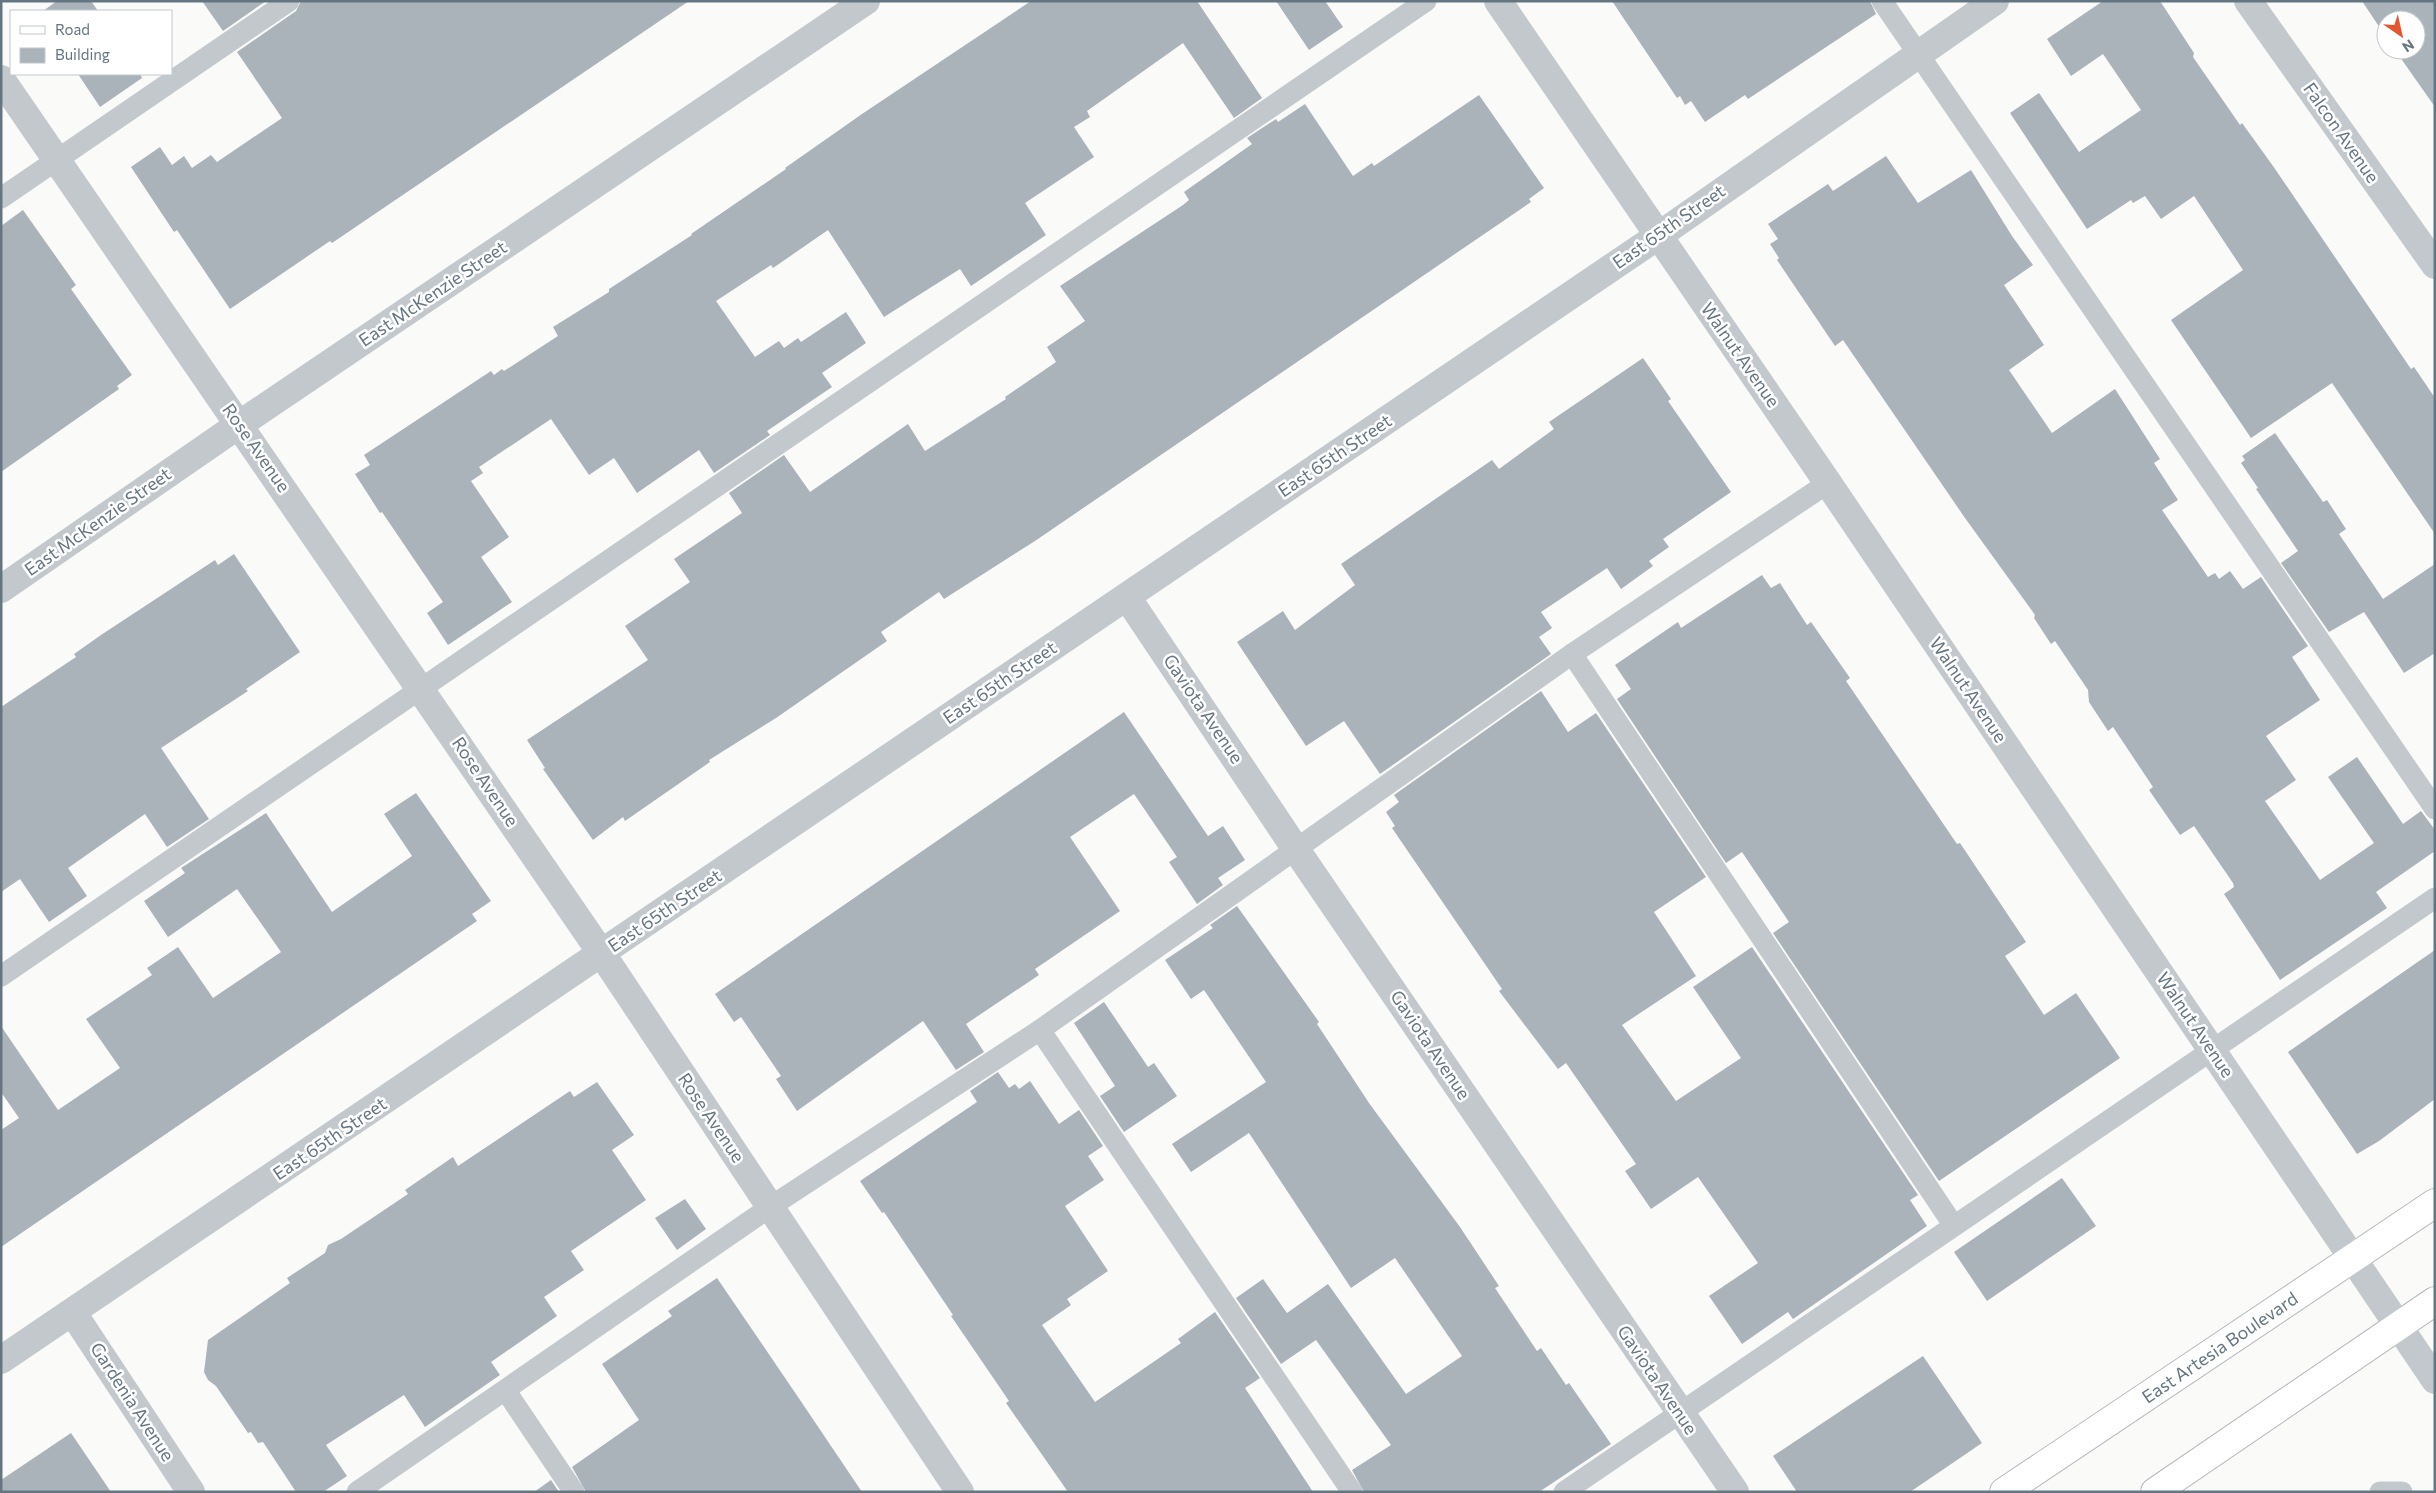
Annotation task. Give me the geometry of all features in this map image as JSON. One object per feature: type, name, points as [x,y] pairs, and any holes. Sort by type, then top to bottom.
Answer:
[{"type":"main road","name":"East Artesia Boulevard","points":[[2004,1492],[2435,1203]]},
{"type":"main road","points":[[2155,1492],[2435,1301]]},
{"type":"street","name":"East McKenzie Street","points":[[1,588],[866,1]]},
{"type":"street","name":"Walnut Avenue","points":[[1498,1],[1828,483],[2397,1327],[2435,1380]]},
{"type":"street","name":"East 65th Street","points":[[1,1360],[73,1313],[1658,236],[1995,1]]},
{"type":"street","name":"Falcon Avenue","points":[[2248,1],[2435,265]]},
{"type":"street","name":"Rose Avenue","points":[[1,79],[240,424],[602,954],[960,1492]]},
{"type":"street","name":"Gaviota Avenue","points":[[1128,596],[1296,848],[1735,1492]]},
{"type":"street","name":"Gardenia Avenue","points":[[73,1313],[191,1492]]},
{"type":"lane","points":[[1,198],[289,1]]},
{"type":"lane","points":[[1,976],[1426,1]]},
{"type":"lane","points":[[1882,1],[2435,809]]},
{"type":"lane","points":[[357,1492],[770,1207],[1040,1030],[1572,654],[1828,483]]},
{"type":"lane","points":[[1572,654],[1954,1226]]},
{"type":"lane","points":[[1564,1492],[2435,898]]},
{"type":"lane","points":[[1040,1030],[1352,1492]]},
{"type":"lane","points":[[506,1391],[574,1492]]},
{"type":"lane","points":[[2380,1492],[2402,1492]]},
{"type":"building","points":[[57,1],[91,1],[97,10],[44,10]]},
{"type":"building","points":[[202,1],[266,1],[223,31]]},
{"type":"building","points":[[301,1],[689,1],[332,243],[330,241],[230,309],[177,230],[174,232],[131,167],[160,147],[172,165],[184,156],[192,168],[211,155],[217,162],[282,118],[237,52],[296,11]]},
{"type":"building","points":[[1031,1],[1197,1],[1262,98],[1234,118],[1183,43],[1087,111],[1090,117],[1074,127],[1094,157],[1025,203],[1046,235],[971,286],[960,269],[884,317],[828,230],[773,268],[771,265],[716,301],[755,357],[779,341],[784,348],[798,338],[801,342],[846,312],[866,343],[822,373],[832,387],[767,431],[770,435],[714,473],[699,450],[637,493],[614,458],[589,475],[551,419],[479,467],[483,473],[471,481],[509,537],[481,557],[512,602],[448,645],[427,613],[443,602],[355,474],[370,465],[364,455],[491,371],[494,375],[502,369],[504,371],[558,336],[553,327],[609,292],[609,289],[692,235],[862,114]]},
{"type":"building","points":[[1276,1],[1325,1],[1343,27],[1309,50]]},
{"type":"building","points":[[1612,1],[1870,1],[1876,14],[1748,99],[1745,95],[1705,122],[1691,101],[1685,105],[1680,96],[1677,98]]},
{"type":"building","points":[[2103,1],[2160,1],[2194,53],[2193,57],[2240,125],[2242,123],[2273,166],[2411,369],[2414,367],[2435,398],[2435,534],[2332,383],[2251,438],[2171,320],[2243,270],[2194,196],[2161,219],[2145,196],[2133,203],[2131,200],[2087,229],[2010,113],[2039,93],[2079,152],[2141,110],[2103,54],[2071,76],[2047,39]]},
{"type":"building","points":[[2362,1],[2435,1],[2435,107],[2402,60],[2426,60],[2426,10],[2376,10],[2376,22]]},
{"type":"building","points":[[79,75],[140,75],[142,78],[100,107]]},
{"type":"building","points":[[1479,95],[1544,188],[1529,199],[1531,202],[1035,541],[944,599],[939,592],[881,632],[887,641],[776,718],[709,760],[710,762],[625,821],[623,817],[593,840],[543,769],[545,768],[527,740],[648,660],[625,626],[690,582],[674,559],[742,513],[729,493],[784,455],[810,492],[908,424],[925,451],[1006,399],[1005,397],[1056,362],[1047,347],[1085,321],[1060,286],[1183,205],[1189,200],[1184,192],[1252,144],[1247,138],[1276,119],[1278,122],[1305,104],[1353,176],[1372,163],[1374,166]]},
{"type":"building","points":[[1886,156],[1918,203],[1971,170],[2012,236],[2033,265],[2004,285],[2044,345],[2009,370],[2052,433],[2115,389],[2160,459],[2154,463],[2178,500],[2162,510],[2208,577],[2215,573],[2219,579],[2230,571],[2243,589],[2261,577],[2308,646],[2292,657],[2320,700],[2266,736],[2296,780],[2265,801],[2320,880],[2374,843],[2328,777],[2357,757],[2403,824],[2421,811],[2435,830],[2435,851],[2376,892],[2387,908],[2280,980],[2224,894],[2234,887],[2233,883],[2194,826],[2180,835],[2149,790],[2153,787],[2113,727],[2108,731],[2089,702],[2088,690],[2055,641],[2051,644],[2034,618],[2035,615],[1965,518],[1843,340],[1835,346],[1777,260],[1779,258],[1770,244],[1778,239],[1768,224],[1828,184],[1833,191]]},
{"type":"building","points":[[23,210],[76,285],[71,289],[132,375],[117,386],[119,389],[1,472],[1,226]]},
{"type":"building","points":[[1643,358],[1671,399],[1668,401],[1731,492],[1663,539],[1669,547],[1649,561],[1653,566],[1621,589],[1607,568],[1541,612],[1552,628],[1539,637],[1551,654],[1380,774],[1344,721],[1306,746],[1237,642],[1283,611],[1295,630],[1355,585],[1341,564],[1492,460],[1499,469],[1554,429],[1549,422]]},
{"type":"building","points":[[2275,433],[2323,502],[2327,500],[2346,529],[2339,534],[2383,599],[2435,564],[2435,653],[2404,673],[2364,612],[2329,632],[2281,563],[2298,551],[2256,489],[2258,488],[2241,463],[2245,460],[2242,456]]},
{"type":"building","points":[[234,554],[300,652],[246,689],[248,691],[161,748],[209,819],[167,847],[145,814],[68,868],[87,896],[49,922],[20,879],[1,892],[1,707],[76,657],[74,654],[101,635],[215,560],[218,565]]},
{"type":"building","points":[[1762,575],[1771,588],[1780,583],[1807,625],[1811,622],[1850,678],[1846,681],[1957,844],[1960,843],[2026,942],[2005,956],[2044,1015],[2076,993],[2120,1058],[1939,1181],[1773,933],[1789,922],[1742,852],[1726,863],[1617,699],[1631,689],[1615,665],[1678,622],[1681,628]]},
{"type":"building","points":[[1541,691],[1568,732],[1596,713],[1706,877],[1654,912],[1696,976],[1622,1025],[1676,1101],[1741,1058],[1693,987],[1752,947],[1918,1195],[1910,1200],[1927,1226],[1793,1319],[1788,1312],[1742,1344],[1709,1296],[1758,1263],[1698,1177],[1651,1209],[1625,1171],[1636,1164],[1566,1063],[1558,1069],[1499,991],[1502,989],[1392,828],[1395,826],[1386,812],[1399,802],[1394,795]]},
{"type":"building","points":[[1124,712],[1208,836],[1223,826],[1245,860],[1218,878],[1223,885],[1197,904],[1169,862],[1177,857],[1134,794],[1070,837],[1120,911],[1035,969],[1039,975],[966,1024],[984,1052],[956,1070],[923,1021],[797,1111],[776,1079],[781,1076],[741,1017],[734,1022],[715,994]]},
{"type":"building","points":[[416,793],[491,901],[472,914],[477,921],[1,1247],[1,1130],[19,1118],[1,1092],[1,1026],[58,1110],[120,1068],[86,1019],[152,975],[147,968],[178,947],[213,998],[281,952],[237,889],[168,937],[144,901],[185,873],[181,868],[266,813],[332,912],[412,856],[384,814]]},
{"type":"building","points":[[1237,906],[1319,1022],[1317,1024],[1369,1103],[1460,1227],[1499,1286],[1495,1288],[1537,1351],[1541,1348],[1566,1385],[1569,1383],[1611,1444],[1539,1492],[1364,1492],[1352,1470],[1391,1445],[1316,1340],[1281,1364],[1236,1298],[1263,1279],[1287,1313],[1328,1284],[1406,1394],[1462,1356],[1395,1258],[1351,1288],[1249,1133],[1191,1172],[1172,1144],[1266,1082],[1204,990],[1191,999],[1165,960],[1213,928],[1210,925]]},
{"type":"building","points":[[2435,950],[2435,1099],[2379,1141],[2357,1154],[2288,1052]]},
{"type":"building","points":[[1104,1002],[1148,1067],[1154,1063],[1177,1096],[1124,1132],[1100,1096],[1115,1086],[1074,1023]]},
{"type":"building","points":[[998,1072],[1009,1088],[1015,1084],[1019,1089],[1030,1081],[1059,1124],[1079,1110],[1103,1146],[1088,1156],[1104,1180],[1065,1206],[1108,1271],[1067,1299],[1071,1305],[1042,1325],[1095,1402],[1181,1343],[1178,1339],[1215,1312],[1260,1378],[1245,1388],[1313,1492],[1068,1492],[1006,1403],[1009,1401],[951,1316],[953,1315],[884,1212],[882,1213],[860,1181],[977,1102],[970,1091]]},
{"type":"building","points":[[597,1082],[634,1135],[612,1150],[646,1200],[571,1251],[584,1270],[544,1297],[557,1316],[491,1362],[500,1375],[425,1427],[404,1395],[326,1445],[347,1476],[323,1492],[296,1492],[263,1442],[258,1443],[251,1432],[248,1433],[216,1386],[208,1380],[204,1372],[208,1340],[290,1283],[287,1278],[325,1253],[328,1245],[341,1239],[408,1194],[405,1190],[453,1157],[458,1166],[570,1091],[574,1097]]},
{"type":"building","points":[[2062,1178],[2096,1226],[1987,1301],[1954,1252]]},
{"type":"building","points":[[685,1199],[706,1229],[677,1250],[655,1218]]},
{"type":"building","points":[[717,1278],[862,1492],[586,1492],[572,1467],[639,1420],[602,1364],[672,1316],[668,1311]]},
{"type":"building","points":[[1923,1356],[1982,1443],[1910,1492],[1797,1492],[1773,1456]]},
{"type":"building","points":[[71,1433],[111,1492],[1,1492],[1,1480]]},
{"type":"building","points":[[551,1480],[559,1492],[534,1492]]}]
